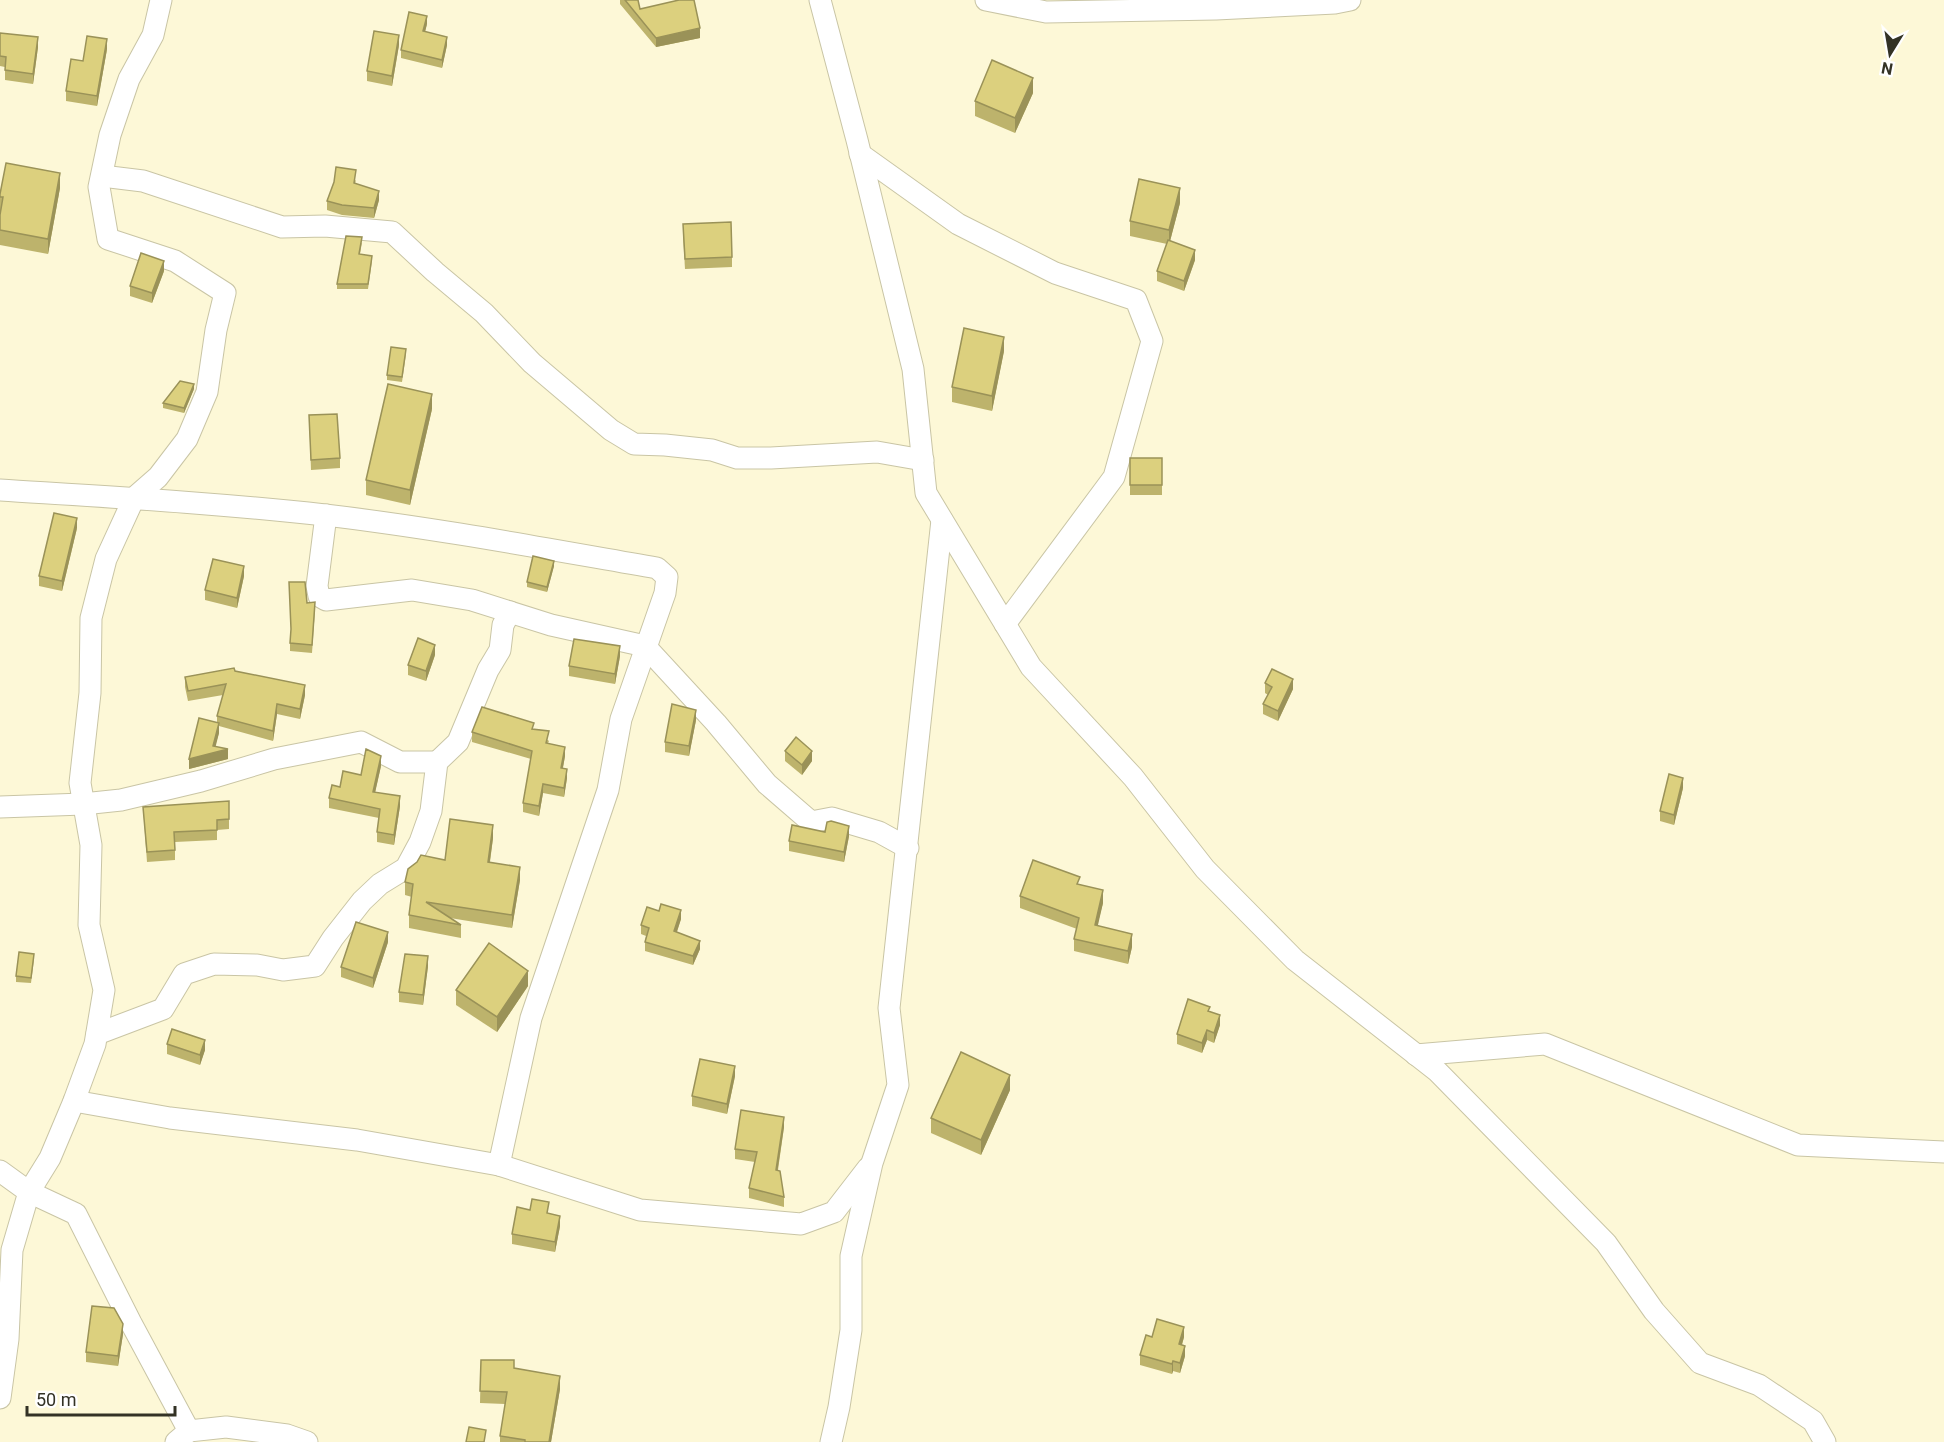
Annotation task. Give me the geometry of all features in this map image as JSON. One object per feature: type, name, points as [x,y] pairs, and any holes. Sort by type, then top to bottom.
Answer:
[{"type":"street","points":[[0,1398],[8,1339],[12,1250],[29,1192],[50,1158],[74,1101],[97,1034],[104,990],[89,925],[91,845],[80,783],[90,693],[91,618],[106,559],[134,498],[158,477],[187,439],[207,392],[216,330],[225,293],[175,261],[108,239],[99,187],[110,135],[129,79],[153,35],[160,0]]},
{"type":"street","points":[[820,0],[913,369],[926,493],[1031,667],[1133,777],[1205,868],[1295,960],[1437,1071],[1606,1243],[1654,1311],[1700,1363],[1760,1384],[1813,1421],[1825,1442]]},
{"type":"street","points":[[986,0],[1046,12],[1216,9],[1335,3],[1350,0]]},
{"type":"street","points":[[860,154],[958,224],[1055,273],[1136,300],[1152,341],[1114,477],[1005,624]]},
{"type":"street","points":[[102,176],[143,181],[282,226],[325,226],[392,232],[484,313],[532,363],[611,430],[634,444],[712,450],[737,458],[877,452],[923,460]]},
{"type":"street","points":[[0,490],[134,498],[326,515],[657,568],[667,577],[665,593],[621,719],[608,790],[531,1018],[500,1165]]},
{"type":"street","points":[[326,515],[317,586],[318,596],[326,600],[412,590],[472,600],[551,625],[645,646],[716,723],[767,784],[811,822],[832,818],[879,832],[908,848]]},
{"type":"street","points":[[831,1442],[851,1330],[851,1256],[872,1163],[898,1085],[889,1008],[942,519]]},
{"type":"street","points":[[97,1034],[163,1009],[184,974],[214,964],[258,965],[283,970],[315,966],[333,938],[362,902],[380,884],[406,868],[420,842],[431,811],[437,762],[458,742],[488,670],[500,650],[503,625],[510,612]]},
{"type":"street","points":[[0,807],[121,800],[201,781],[274,759],[361,742],[400,762],[437,762]]},
{"type":"street","points":[[1416,1054],[1545,1044],[1798,1145],[1944,1152]]},
{"type":"street","points":[[74,1101],[170,1118],[357,1140],[500,1165],[640,1210],[801,1224],[834,1212],[872,1163]]},
{"type":"street","points":[[0,1171],[29,1192],[76,1214],[131,1323],[183,1436],[226,1427],[287,1435],[307,1442]]},
{"type":"building","points":[[625,0],[638,0],[640,9],[679,0],[694,0],[700,28],[656,38]]},
{"type":"building","points":[[409,12],[427,16],[423,31],[447,37],[442,60],[401,50]]},
{"type":"building","points":[[374,31],[399,35],[392,76],[367,71]]},
{"type":"building","points":[[0,33],[38,37],[33,74],[5,70],[6,57],[0,56]]},
{"type":"building","points":[[87,36],[107,39],[97,96],[66,91],[71,59],[83,61]]},
{"type":"building","points":[[992,60],[1033,78],[1015,118],[975,101]]},
{"type":"building","points":[[6,163],[60,173],[48,239],[0,230],[3,197],[0,197],[0,194]]},
{"type":"building","points":[[336,167],[356,170],[354,183],[379,191],[374,208],[327,201],[334,182]]},
{"type":"building","points":[[1139,179],[1180,188],[1169,230],[1130,221]]},
{"type":"building","points":[[731,222],[732,257],[685,259],[683,224]]},
{"type":"building","points":[[346,236],[362,237],[359,254],[372,256],[368,284],[337,284]]},
{"type":"building","points":[[1168,240],[1195,250],[1184,281],[1157,271]]},
{"type":"building","points":[[141,253],[164,261],[152,293],[130,286]]},
{"type":"building","points":[[964,328],[1004,337],[992,396],[952,387]]},
{"type":"building","points":[[391,347],[406,349],[402,377],[387,375]]},
{"type":"building","points":[[180,381],[194,384],[184,408],[163,403]]},
{"type":"building","points":[[388,384],[432,394],[410,490],[366,480]]},
{"type":"building","points":[[337,414],[340,458],[311,460],[309,415]]},
{"type":"building","points":[[1130,458],[1162,458],[1162,485],[1130,485]]},
{"type":"building","points":[[54,513],[77,518],[62,581],[39,576]]},
{"type":"building","points":[[533,556],[554,561],[547,587],[527,582]]},
{"type":"building","points":[[213,559],[244,566],[237,598],[205,590]]},
{"type":"building","points":[[289,582],[305,582],[307,603],[315,602],[312,645],[290,643]]},
{"type":"building","points":[[418,638],[435,645],[426,671],[408,665]]},
{"type":"building","points":[[574,639],[620,646],[615,674],[569,666]]},
{"type":"building","points":[[234,668],[235,671],[305,685],[300,709],[277,704],[273,731],[217,716],[226,684],[188,691],[185,677]]},
{"type":"building","points":[[1272,669],[1293,679],[1278,711],[1263,704],[1272,687],[1265,683]]},
{"type":"building","points":[[672,704],[696,710],[689,746],[665,742]]},
{"type":"building","points":[[482,707],[534,723],[532,729],[549,731],[546,743],[565,747],[561,768],[567,769],[564,788],[543,784],[539,806],[523,803],[532,751],[472,732]]},
{"type":"building","points":[[199,718],[219,723],[213,746],[228,749],[189,759]]},
{"type":"building","points":[[796,737],[812,751],[802,765],[785,751]]},
{"type":"building","points":[[366,749],[381,756],[373,792],[400,796],[394,835],[377,832],[380,809],[329,798],[332,785],[340,787],[343,771],[361,775]]},
{"type":"building","points":[[1669,774],[1683,778],[1674,815],[1660,811]]},
{"type":"building","points":[[229,801],[229,819],[217,820],[217,830],[174,832],[175,850],[147,852],[143,807]]},
{"type":"building","points":[[450,819],[493,825],[488,862],[520,867],[512,915],[426,902],[461,925],[409,915],[413,884],[405,882],[408,869],[417,862],[421,855],[445,860]]},
{"type":"building","points":[[827,822],[849,826],[844,852],[789,841],[792,825],[825,832]]},
{"type":"building","points":[[1033,860],[1080,877],[1077,884],[1103,890],[1095,925],[1132,934],[1128,951],[1074,939],[1079,918],[1020,896]]},
{"type":"building","points":[[661,904],[681,910],[674,931],[700,941],[693,956],[645,942],[649,928],[641,925],[647,907],[659,911]]},
{"type":"building","points":[[356,922],[388,932],[373,978],[341,967]]},
{"type":"building","points":[[489,943],[528,971],[497,1017],[456,990]]},
{"type":"building","points":[[19,952],[34,954],[31,978],[16,976]]},
{"type":"building","points":[[405,954],[428,956],[423,995],[399,992]]},
{"type":"building","points":[[1188,999],[1210,1007],[1208,1011],[1220,1015],[1214,1033],[1207,1030],[1202,1043],[1177,1034]]},
{"type":"building","points":[[172,1029],[205,1040],[200,1055],[167,1044]]},
{"type":"building","points":[[961,1052],[1010,1075],[981,1140],[931,1118]]},
{"type":"building","points":[[700,1059],[735,1066],[727,1104],[692,1096]]},
{"type":"building","points":[[741,1110],[784,1117],[776,1170],[780,1171],[784,1197],[749,1188],[757,1152],[735,1149]]},
{"type":"building","points":[[532,1199],[549,1202],[547,1213],[560,1216],[555,1242],[512,1234],[517,1207],[530,1210]]},
{"type":"building","points":[[92,1306],[114,1308],[123,1324],[118,1356],[86,1352]]},
{"type":"building","points":[[1157,1319],[1184,1327],[1179,1344],[1185,1346],[1180,1363],[1173,1361],[1172,1364],[1140,1355],[1146,1335],[1152,1337]]},
{"type":"building","points":[[481,1360],[514,1360],[514,1368],[560,1376],[549,1442],[525,1442],[525,1440],[500,1436],[507,1392],[480,1391]]},
{"type":"building","points":[[469,1427],[486,1430],[484,1442],[466,1442]]}]
